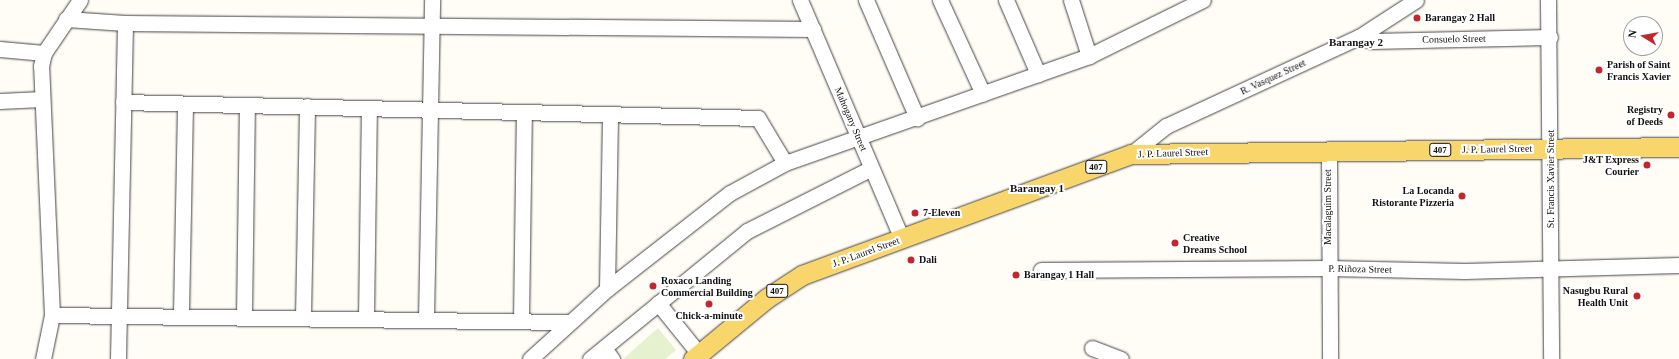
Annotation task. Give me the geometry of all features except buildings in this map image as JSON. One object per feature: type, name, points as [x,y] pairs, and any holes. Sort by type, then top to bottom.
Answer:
[{"type":"main road","name":"J. P. Laurel Street","points":[[696,356],[787,283],[902,238],[1131,154],[1679,147]]},
{"type":"street","points":[[426,319],[432,0]]},
{"type":"street","name":"Mahogany Street","points":[[800,0],[902,238]]},
{"type":"street","points":[[866,0],[917,118]]},
{"type":"street","points":[[940,0],[983,94]]},
{"type":"street","points":[[1006,0],[1038,74]]},
{"type":"street","points":[[1071,0],[1089,56]]},
{"type":"street","name":"R. Vasquez Street","points":[[1131,154],[1166,126],[1359,37],[1416,0]]},
{"type":"street","name":"St. Francis Xavier Street","points":[[1548,0],[1550,37],[1551,148],[1551,359]]},
{"type":"street","points":[[43,359],[52,315],[41,66],[44,53],[77,1]]},
{"type":"street","points":[[530,359],[568,322],[607,289],[730,193],[785,163],[860,139],[1089,56],[1200,1]]},
{"type":"street","points":[[66,20],[125,24],[813,30]]},
{"type":"street","points":[[118,359],[121,313],[125,24]]},
{"type":"street","name":"Consuelo Street","points":[[1359,37],[1372,41],[1550,37]]},
{"type":"street","points":[[0,49],[44,53]]},
{"type":"street","points":[[0,101],[42,99]]},
{"type":"street","points":[[123,102],[758,118],[785,163]]},
{"type":"street","points":[[181,314],[186,104]]},
{"type":"street","points":[[244,316],[247,105]]},
{"type":"street","points":[[303,317],[307,106]]},
{"type":"street","points":[[366,318],[369,108]]},
{"type":"street","points":[[521,321],[524,112]]},
{"type":"street","points":[[607,289],[610,114]]},
{"type":"street","name":"Macalaguim Street","points":[[1329,151],[1328,268],[1330,359]]},
{"type":"street","points":[[590,359],[608,353],[658,303],[747,231],[866,171]]},
{"type":"street","name":"P. Riñoza Street","points":[[1041,270],[1328,268],[1465,271],[1679,265]]},
{"type":"street","points":[[658,303],[696,356]]},
{"type":"street","points":[[52,315],[121,313],[568,322]]},
{"type":"street","points":[[1092,348],[1121,359]]},
{"type":"green space","points":[[658,328],[676,350],[665,359],[623,359]]},
{"type":"place","name":"Barangay 2 Hall","points":[[1417,18]]},
{"type":"place","name":"Parish of Saint Francis Xavier","points":[[1599,70]]},
{"type":"place","name":"Registry of Deeds","points":[[1671,115]]},
{"type":"place","name":"J&T Express Courier","points":[[1647,165]]},
{"type":"place","name":"La Locanda Ristorante Pizzeria","points":[[1462,196]]},
{"type":"place","name":"7-Eleven","points":[[915,213]]},
{"type":"place","name":"Creative Dreams School","points":[[1175,243]]},
{"type":"place","name":"Dali","points":[[911,260]]},
{"type":"place","name":"Barangay 1 Hall","points":[[1016,275]]},
{"type":"place","name":"Roxaco Landing Commercial Building","points":[[653,286]]},
{"type":"place","name":"Nasugbu Rural Health Unit","points":[[1637,296]]},
{"type":"place","name":"Chick-a-minute","points":[[709,304]]},
{"type":"district","name":"Barangay 2","points":[[1356,42]]},
{"type":"district","name":"Barangay 1","points":[[1037,188]]}]
